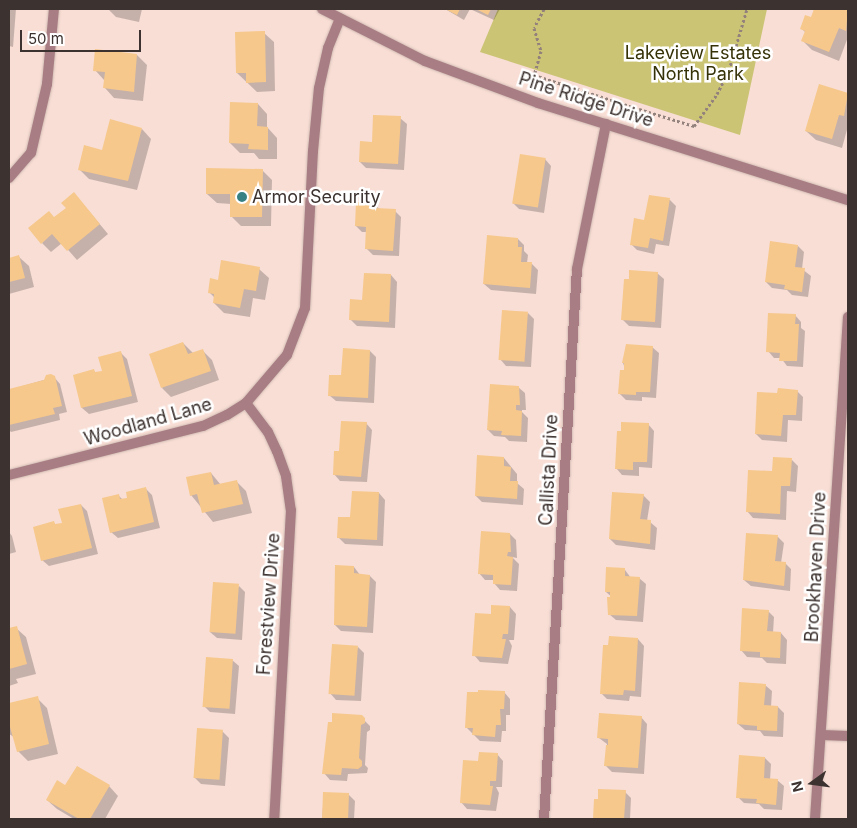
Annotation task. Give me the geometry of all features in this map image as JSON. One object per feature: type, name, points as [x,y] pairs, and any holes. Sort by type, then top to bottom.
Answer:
[{"type":"street","points":[[9,178],[31,153],[47,84],[54,9]]},
{"type":"street","name":"Pine Ridge Drive","points":[[322,9],[425,61],[538,103],[848,200]]},
{"type":"street","name":"Woodland Lane","points":[[9,475],[203,426],[227,415],[246,402],[287,355],[305,308],[312,170],[319,88],[328,48],[340,18]]},
{"type":"street","name":"Callista Drive","points":[[544,819],[577,270],[606,124]]},
{"type":"street","name":"Brookhaven Drive","points":[[815,819],[848,317]]},
{"type":"street","name":"Forestview Drive","points":[[246,402],[268,432],[277,451],[286,476],[291,510],[274,819]]},
{"type":"street","points":[[822,735],[848,736]]},
{"type":"path","points":[[544,9],[534,28],[541,51],[534,75],[694,126],[717,94],[729,70],[747,9]]},
{"type":"path","points":[[630,132],[639,108]]},
{"type":"green space","name":"Lakeview Estates North Park","points":[[498,9],[767,9],[740,135],[480,52]]},
{"type":"building","points":[[445,9],[460,9],[457,15]]},
{"type":"building","points":[[476,9],[491,9],[488,15]]},
{"type":"building","points":[[814,9],[848,9],[846,31],[839,28],[829,52],[801,41],[805,31],[800,29],[805,15],[811,17]]},
{"type":"building","points":[[265,31],[266,82],[246,83],[246,73],[236,73],[235,32]]},
{"type":"building","points":[[95,49],[137,54],[134,92],[103,88],[105,72],[93,71]]},
{"type":"building","points":[[819,84],[848,93],[844,116],[839,115],[832,139],[805,131]]},
{"type":"building","points":[[230,102],[258,103],[257,126],[268,127],[268,150],[248,149],[249,144],[229,143]]},
{"type":"building","points":[[373,115],[401,116],[398,164],[359,162],[360,141],[372,142]]},
{"type":"building","points":[[110,119],[142,128],[128,181],[78,170],[84,145],[102,150]]},
{"type":"building","points":[[520,154],[546,158],[538,207],[512,203]]},
{"type":"building","points":[[206,168],[263,169],[262,217],[230,217],[230,194],[206,194]]},
{"type":"building","points":[[74,192],[100,224],[67,251],[52,234],[41,244],[28,228],[49,211],[54,217],[66,208],[61,203]]},
{"type":"building","points":[[649,195],[670,198],[663,241],[650,238],[648,248],[630,245],[634,218],[644,220]]},
{"type":"building","points":[[356,202],[375,203],[375,208],[396,209],[393,251],[365,249],[366,227],[355,226]]},
{"type":"building","points":[[487,235],[518,238],[518,247],[522,247],[521,262],[532,262],[530,288],[483,284]]},
{"type":"building","points":[[770,241],[798,245],[795,267],[805,268],[802,292],[784,289],[785,285],[765,282]]},
{"type":"building","points":[[19,255],[25,278],[9,282],[9,258]]},
{"type":"building","points":[[221,260],[260,267],[256,291],[244,289],[240,308],[213,303],[214,294],[208,293],[210,278],[218,280]]},
{"type":"building","points":[[629,270],[658,272],[655,322],[621,320],[624,279],[629,279]]},
{"type":"building","points":[[364,273],[391,274],[389,322],[349,320],[350,299],[362,300]]},
{"type":"building","points":[[502,310],[528,312],[524,362],[499,360]]},
{"type":"building","points":[[768,313],[796,314],[795,324],[799,324],[797,361],[779,361],[780,353],[766,352]]},
{"type":"building","points":[[183,342],[188,354],[203,349],[211,371],[161,388],[149,354]]},
{"type":"building","points":[[626,344],[653,346],[650,392],[636,392],[636,395],[618,394],[620,370],[624,370],[624,363],[622,363]]},
{"type":"building","points":[[343,348],[370,350],[368,398],[328,396],[329,375],[341,375]]},
{"type":"building","points":[[121,351],[132,396],[81,408],[73,375],[94,369],[95,372],[102,371],[98,357]]},
{"type":"building","points":[[51,374],[55,376],[62,406],[53,408],[55,414],[9,425],[9,389],[44,380],[46,375]]},
{"type":"building","points":[[490,384],[519,386],[520,405],[516,405],[516,410],[522,411],[521,436],[501,435],[502,431],[487,430]]},
{"type":"building","points":[[778,388],[798,390],[796,415],[783,415],[781,436],[755,434],[757,392],[777,393]]},
{"type":"building","points":[[341,421],[367,422],[361,477],[333,475],[334,451],[339,451]]},
{"type":"building","points":[[621,422],[649,423],[647,462],[633,462],[633,470],[615,469],[617,431],[621,431]]},
{"type":"building","points":[[477,455],[504,457],[504,466],[511,467],[510,481],[518,481],[517,499],[475,496]]},
{"type":"building","points":[[773,457],[792,458],[790,486],[781,486],[780,514],[746,512],[748,470],[772,471]]},
{"type":"building","points":[[211,472],[214,485],[237,480],[243,504],[202,513],[197,494],[190,496],[186,477]]},
{"type":"building","points":[[146,487],[154,522],[110,533],[102,498],[119,494],[120,499],[127,498],[126,492]]},
{"type":"building","points":[[352,491],[379,492],[377,540],[337,538],[338,517],[350,517]]},
{"type":"building","points":[[612,492],[644,494],[640,519],[651,520],[650,544],[609,539]]},
{"type":"building","points":[[81,504],[92,548],[41,561],[33,527],[54,521],[55,524],[62,523],[58,509]]},
{"type":"building","points":[[481,531],[510,533],[511,552],[508,552],[507,556],[513,557],[511,585],[493,584],[493,575],[478,574]]},
{"type":"building","points":[[746,533],[778,535],[775,561],[786,562],[784,586],[743,580]]},
{"type":"building","points":[[335,565],[354,566],[354,573],[370,575],[367,627],[334,625]]},
{"type":"building","points":[[606,567],[625,568],[625,576],[640,577],[637,616],[608,615],[607,597],[610,597],[610,592],[605,592]]},
{"type":"building","points":[[213,582],[239,584],[235,634],[210,632]]},
{"type":"building","points":[[491,605],[510,606],[508,634],[503,634],[502,639],[506,639],[502,658],[472,656],[475,613],[491,614]]},
{"type":"building","points":[[742,608],[769,610],[767,631],[781,632],[780,658],[760,657],[760,652],[740,651]]},
{"type":"building","points":[[17,626],[27,664],[9,669],[9,628]]},
{"type":"building","points":[[609,636],[638,638],[635,691],[624,690],[623,695],[600,694],[603,645],[608,645]]},
{"type":"building","points":[[332,644],[358,646],[354,696],[329,694]]},
{"type":"building","points":[[206,657],[233,659],[229,709],[203,707]]},
{"type":"building","points":[[739,682],[766,684],[764,705],[778,706],[777,731],[757,730],[757,726],[737,724]]},
{"type":"building","points":[[478,690],[505,691],[504,709],[500,709],[501,725],[496,725],[495,737],[472,735],[473,728],[465,728],[467,692],[478,692]]},
{"type":"building","points":[[38,696],[49,744],[17,752],[9,727],[9,703]]},
{"type":"building","points":[[332,713],[362,715],[365,718],[365,723],[361,725],[359,758],[362,761],[362,766],[358,769],[342,768],[341,775],[322,774],[328,722],[332,722]]},
{"type":"building","points":[[599,713],[642,716],[638,768],[604,766],[608,739],[597,738]]},
{"type":"building","points":[[197,728],[223,730],[219,780],[194,778]]},
{"type":"building","points":[[479,752],[498,753],[496,781],[490,781],[490,786],[493,786],[490,805],[460,803],[463,760],[478,761]]},
{"type":"building","points":[[739,755],[765,757],[764,778],[778,779],[776,805],[756,803],[757,799],[736,798]]},
{"type":"building","points":[[77,766],[110,785],[90,819],[79,819],[46,800],[57,780],[65,785]]},
{"type":"building","points":[[598,789],[626,790],[624,819],[593,819],[594,799],[598,799]]},
{"type":"building","points":[[323,792],[349,793],[348,819],[322,819]]},
{"type":"place","name":"Armor Security","points":[[242,197]]}]
